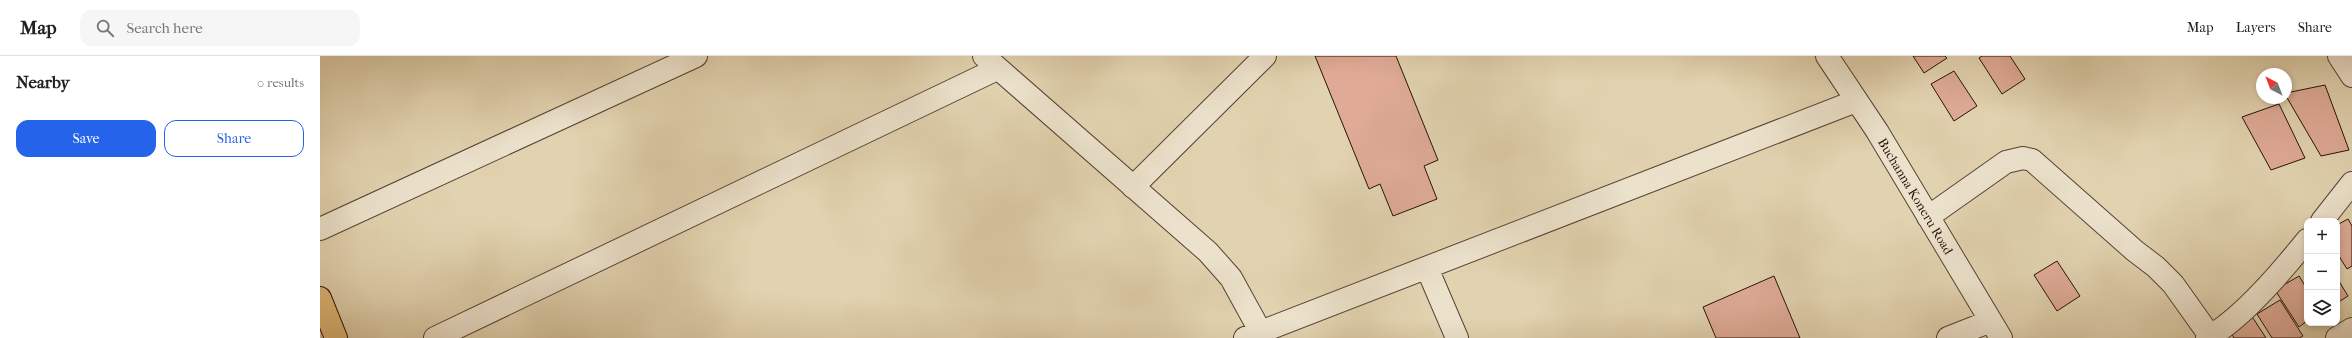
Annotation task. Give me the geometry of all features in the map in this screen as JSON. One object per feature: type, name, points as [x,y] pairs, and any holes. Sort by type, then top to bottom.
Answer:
[{"type":"main road","points":[[320,298],[336,338]]},
{"type":"street","points":[[320,229],[696,56]]},
{"type":"street","points":[[1133,187],[1265,56]]},
{"type":"street","name":"Buchanna Koneru Road","points":[[1827,56],[1877,131],[1996,329]]},
{"type":"street","points":[[2339,56],[2352,76]]},
{"type":"street","points":[[435,338],[990,63],[1208,252],[1231,278],[1257,336],[1426,268],[1856,101]]},
{"type":"street","points":[[1928,217],[2006,162],[2023,158],[2032,160],[2135,251],[2156,267],[2173,284],[2208,337],[2238,313],[2285,267],[2304,244]]},
{"type":"street","points":[[2324,218],[2352,183]]},
{"type":"street","points":[[1426,268],[1457,338]]},
{"type":"street","points":[[1948,338],[1996,329]]},
{"type":"street","points":[[2337,338],[2352,329]]},
{"type":"building","points":[[1315,56],[1396,56],[1438,160],[1424,166],[1437,199],[1393,216],[1380,184],[1369,189]]},
{"type":"building","points":[[1913,56],[1945,56],[1947,58],[1924,73]]},
{"type":"building","points":[[1982,56],[2010,56],[2025,79],[2002,94],[1979,58]]},
{"type":"building","points":[[1954,71],[1977,106],[1954,121],[1931,84]]},
{"type":"building","points":[[2325,85],[2349,150],[2321,156],[2291,104],[2292,104],[2292,92]]},
{"type":"building","points":[[2279,104],[2305,158],[2271,170],[2242,117]]},
{"type":"building","points":[[2348,219],[2352,226],[2352,266],[2347,269],[2340,258],[2340,223]]},
{"type":"building","points":[[2057,261],[2080,296],[2057,311],[2034,275]]},
{"type":"building","points":[[1774,276],[1800,338],[1716,338],[1703,307]]},
{"type":"building","points":[[2299,276],[2304,284],[2304,323],[2299,327],[2275,290]]},
{"type":"building","points":[[2340,283],[2348,296],[2340,301]]},
{"type":"building","points":[[2280,300],[2303,336],[2299,338],[2272,338],[2257,314]]},
{"type":"building","points":[[2251,315],[2266,338],[2234,338],[2228,328]]}]
